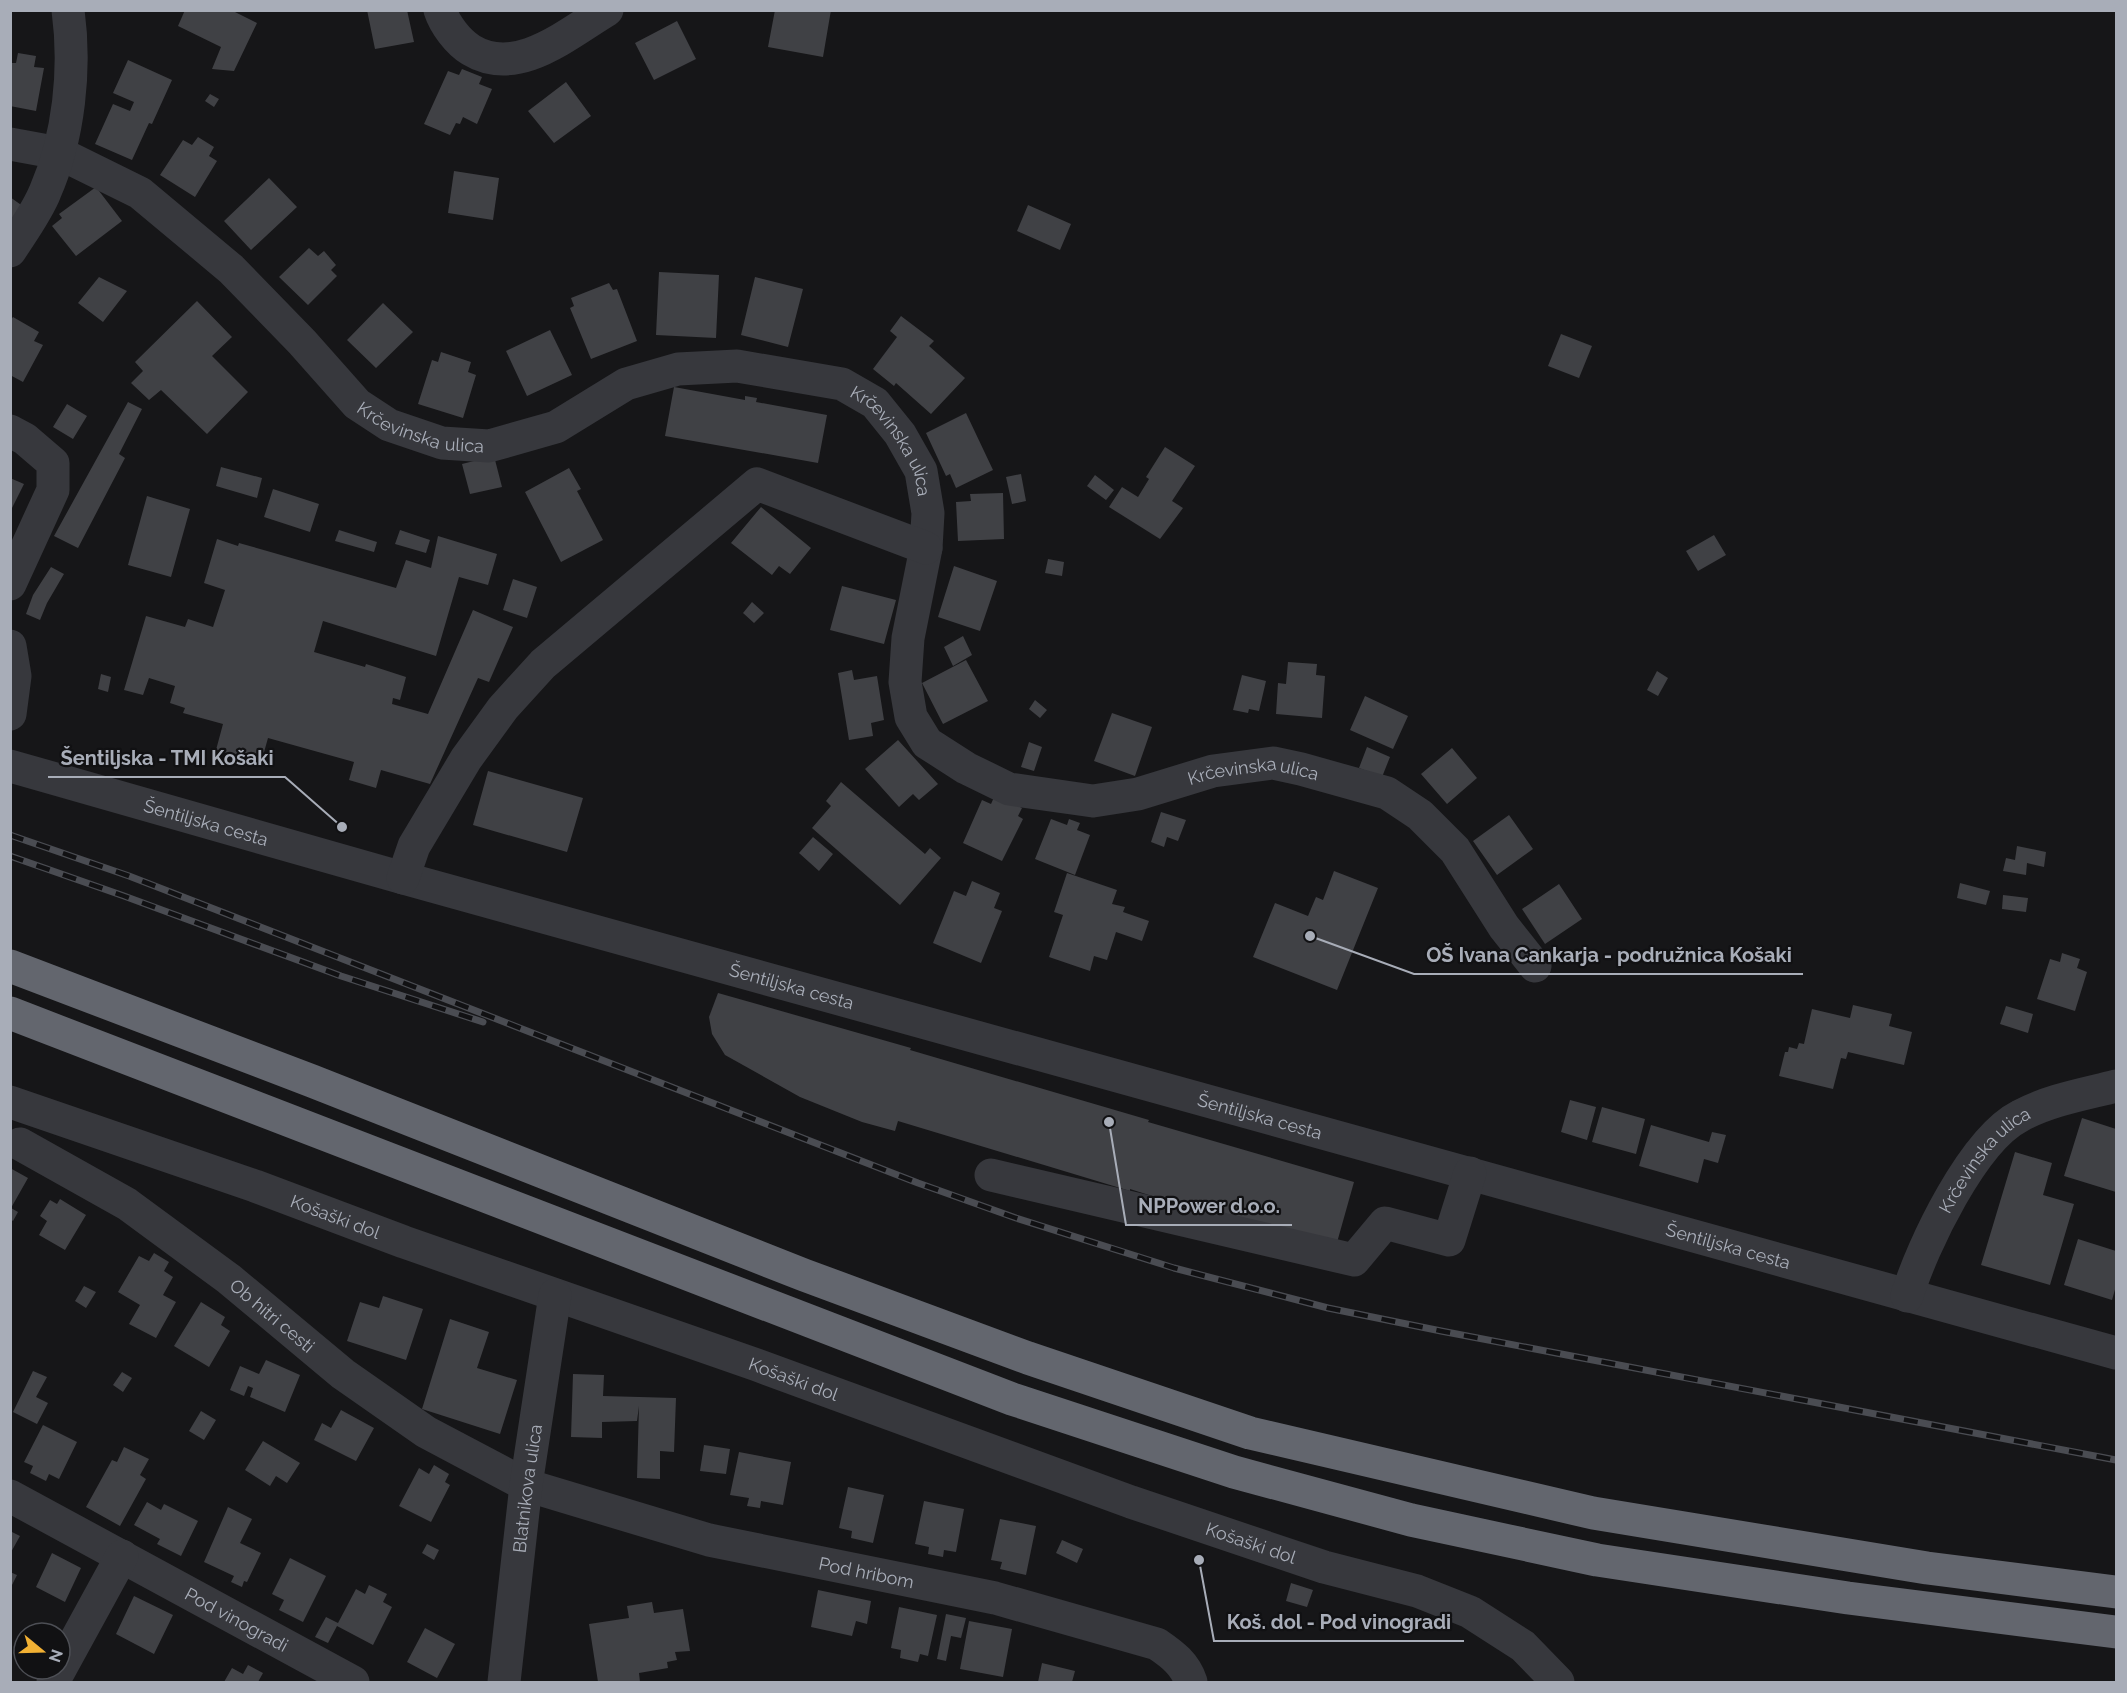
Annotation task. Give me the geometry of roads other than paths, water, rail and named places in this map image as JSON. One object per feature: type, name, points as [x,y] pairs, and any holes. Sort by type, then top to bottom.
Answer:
[{"type":"highway","points":[[10,966],[312,1081],[804,1275],[1028,1358],[1250,1433],[1593,1513],[1927,1568],[2116,1592]]},
{"type":"highway","points":[[10,1013],[1012,1399],[1234,1472],[1411,1520],[1597,1560],[1848,1598],[2116,1632]]},
{"type":"street","points":[[10,251],[45,193],[59,153],[71,83],[72,38],[68,10]]},
{"type":"street","points":[[440,10],[442,17],[462,44],[481,56],[504,61],[531,55],[607,10]]},
{"type":"street","name":"Krčevinska ulica","points":[[10,144],[59,153],[140,193],[231,269],[302,342],[357,404],[389,425],[442,443],[489,446],[556,427],[626,384],[678,369],[737,366],[842,384],[875,403],[900,434],[921,471],[928,513],[926,548],[908,638],[905,682],[911,717],[927,743],[966,768],[1009,789],[1093,801],[1138,794],[1213,771],[1273,764],[1301,769],[1387,793],[1420,815],[1455,850],[1504,927],[1535,966]]},
{"type":"street","points":[[10,431],[25,439],[53,463],[53,490],[10,584]]},
{"type":"street","points":[[403,878],[414,846],[466,759],[502,708],[543,664],[757,484],[926,548]]},
{"type":"street","points":[[10,646],[15,676],[11,714]]},
{"type":"street","name":"Šentiljska cesta","points":[[10,766],[403,878],[2116,1353]]},
{"type":"street","name":"Krčevinska ulica","points":[[1907,1296],[1915,1269],[1958,1185],[1992,1138],[2019,1116],[2055,1102],[2116,1086]]},
{"type":"street","name":"Košaški dol","points":[[10,1101],[757,1365],[1131,1502],[1324,1568],[1417,1591],[1470,1612],[1523,1646],[1558,1683]]},
{"type":"street","name":"Ob hitri cesti","points":[[20,1144],[127,1204],[229,1279],[343,1374],[426,1432],[526,1485]]},
{"type":"street","points":[[992,1175],[1354,1260],[1385,1223],[1449,1240],[1470,1173]]},
{"type":"street","name":"Blatnikova ulica","points":[[504,1683],[526,1485],[555,1295]]},
{"type":"street","name":"Pod hribom","points":[[526,1485],[709,1540],[995,1598],[1157,1644],[1172,1654],[1187,1670],[1191,1683]]},
{"type":"street","name":"Pod vinogradi","points":[[10,1496],[353,1683]]},
{"type":"street","points":[[53,1683],[122,1557]]},
{"type":"railway","points":[[10,835],[129,876],[918,1183],[1016,1218],[1174,1268],[1328,1308],[2116,1460]]},
{"type":"railway","points":[[10,856],[341,976],[483,1022]]},
{"type":"place","name":"Šentiljska - TMI Košaki","points":[[342,827]]},
{"type":"place","name":"OŠ Ivana Cankarja - podružnica Košaki","points":[[1310,936]]},
{"type":"place","name":"NPPower d.o.o.","points":[[1109,1122]]},
{"type":"place","name":"Koš. dol - Pod vinogradi","points":[[1199,1560]]}]
